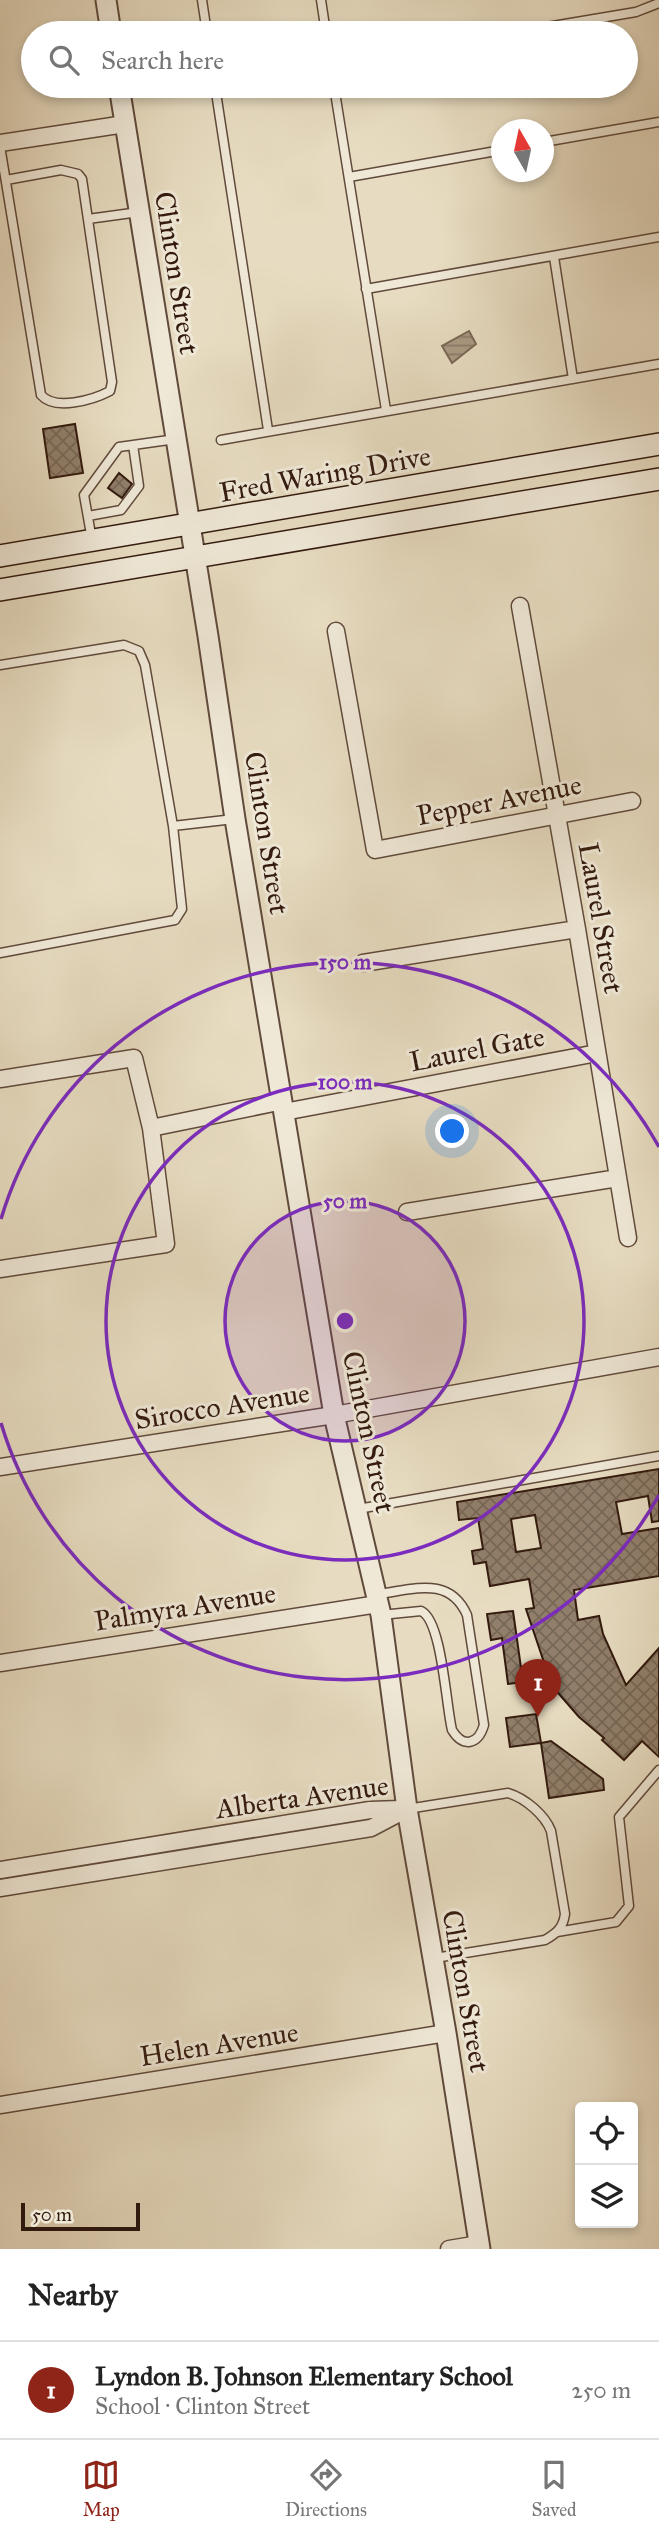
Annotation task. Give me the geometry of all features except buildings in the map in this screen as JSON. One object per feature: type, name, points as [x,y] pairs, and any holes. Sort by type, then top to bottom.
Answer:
[{"type":"main road","name":"Fred Waring Drive","points":[[0,556],[659,444]]},
{"type":"main road","points":[[0,590],[659,479]]},
{"type":"street","points":[[106,0],[109,21]]},
{"type":"street","name":"Clinton Street","points":[[121,98],[235,819],[334,1415],[378,1605],[407,1809],[479,2246]]},
{"type":"street","points":[[0,144],[125,124]]},
{"type":"street","name":"Laurel Street","points":[[520,606],[628,1238]]},
{"type":"street","name":"Pepper Avenue","points":[[336,631],[375,850],[632,801]]},
{"type":"street","points":[[363,963],[577,929]]},
{"type":"street","name":"Laurel Gate","points":[[151,1128],[597,1053]]},
{"type":"street","points":[[0,1079],[134,1058],[151,1128],[166,1244],[0,1269]]},
{"type":"street","points":[[407,1212],[618,1178]]},
{"type":"street","name":"Sirocco Avenue","points":[[0,1467],[334,1415],[659,1357]]},
{"type":"street","name":"Palmyra Avenue","points":[[0,1663],[378,1605]]},
{"type":"street","name":"Alberta Avenue","points":[[0,1870],[370,1810],[407,1809]]},
{"type":"street","name":"Alberta Avenue","points":[[0,1888],[371,1828],[407,1809]]},
{"type":"street","name":"Helen Avenue","points":[[0,2105],[446,2033]]},
{"type":"street","points":[[449,2249],[479,2246]]},
{"type":"lane","points":[[202,0],[205,21]]},
{"type":"lane","points":[[321,0],[324,21]]},
{"type":"lane","points":[[582,21],[636,12],[659,3]]},
{"type":"lane","points":[[217,98],[268,430]]},
{"type":"lane","points":[[336,98],[386,410]]},
{"type":"lane","points":[[554,140],[659,122]]},
{"type":"lane","points":[[0,144],[41,395],[47,401],[57,404],[100,397],[110,391],[112,382],[82,179],[78,174],[61,170],[6,180]]},
{"type":"lane","points":[[349,177],[491,152]]},
{"type":"lane","points":[[88,219],[139,212]]},
{"type":"lane","points":[[366,289],[659,237]]},
{"type":"lane","points":[[554,257],[573,379]]},
{"type":"lane","points":[[221,440],[659,364]]},
{"type":"lane","points":[[92,541],[84,495],[119,447],[176,439]]},
{"type":"lane","points":[[88,516],[121,510],[139,486],[133,445]]},
{"type":"lane","points":[[0,665],[124,645],[138,651],[145,665],[173,826],[182,909],[175,920],[0,953]]},
{"type":"lane","points":[[173,826],[235,819]]},
{"type":"lane","points":[[355,1510],[659,1456]]},
{"type":"lane","points":[[430,1587],[452,1594],[463,1606],[467,1615],[483,1713],[484,1726],[476,1740],[460,1740],[452,1730],[439,1649],[431,1619],[421,1611],[378,1605],[430,1587]]},
{"type":"lane","points":[[432,1958],[545,1940],[557,1933],[616,1922],[629,1906],[619,1817],[659,1770]]},
{"type":"lane","points":[[407,1809],[499,1794],[517,1796],[548,1822],[551,1831],[565,1914],[563,1925],[557,1933]]},
{"type":"shaded area","points":[[469,331],[476,344],[452,363],[442,346]]},
{"type":"place","name":"Lyndon B. Johnson Elementary School","points":[[538,1717]]}]
